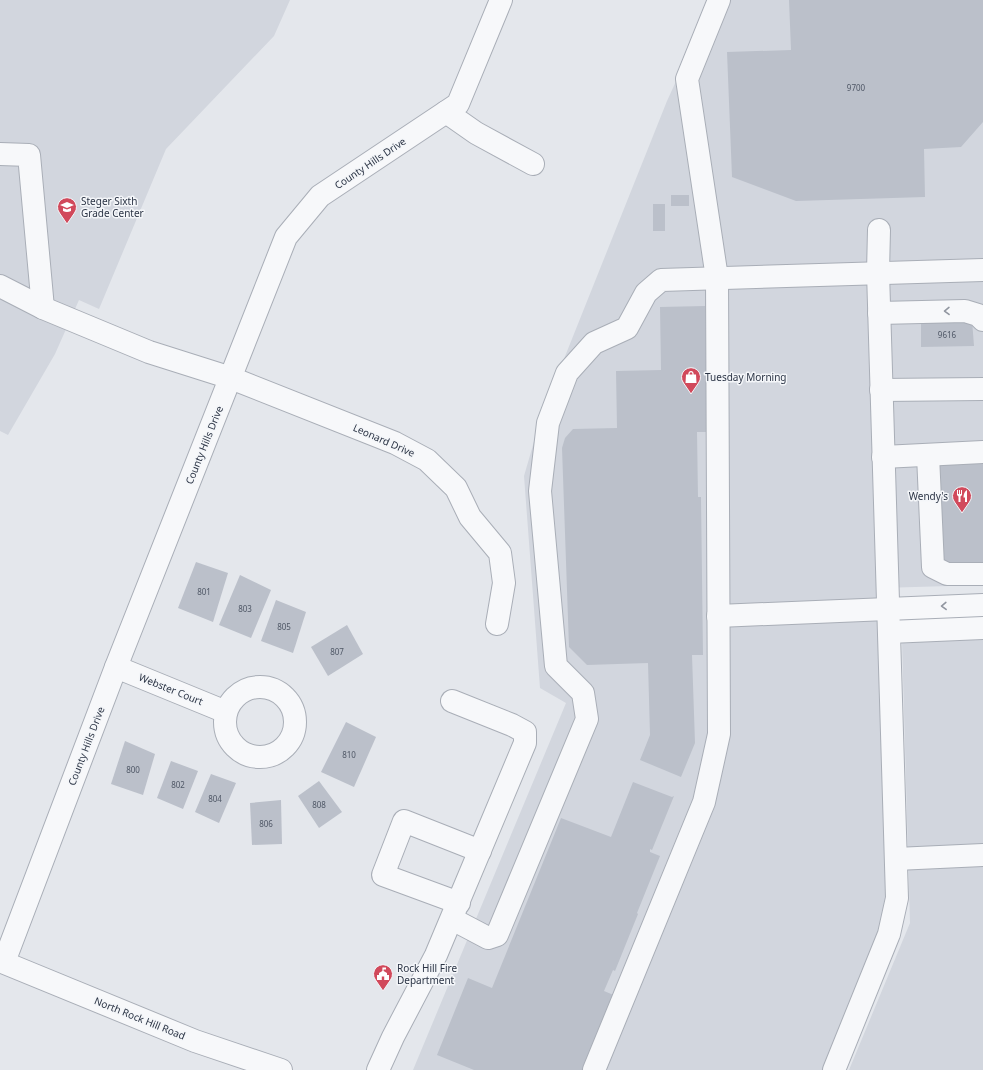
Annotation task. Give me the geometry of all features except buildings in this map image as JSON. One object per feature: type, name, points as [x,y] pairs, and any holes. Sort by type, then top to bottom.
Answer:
[{"type":"street","name":"County Hills Drive","points":[[2,961],[116,667],[286,237],[320,196],[458,104],[501,0]]},
{"type":"street","points":[[594,1070],[704,802],[719,734],[717,278],[688,79],[719,0]]},
{"type":"street","points":[[446,112],[476,133],[533,164]]},
{"type":"street","points":[[0,154],[29,155],[43,308]]},
{"type":"street","points":[[834,1070],[889,934],[897,898],[881,390],[878,272],[879,230]]},
{"type":"street","points":[[480,851],[404,821],[383,875],[455,911],[488,938],[497,935],[587,719],[582,693],[556,666],[540,491],[548,423],[567,373],[594,343],[627,328],[646,293],[661,280],[878,272],[983,270]]},
{"type":"street","name":"Leonard Drive","points":[[0,286],[43,308],[149,352],[231,378],[395,443],[427,460],[456,488],[470,517],[500,553],[504,583],[497,624]]},
{"type":"street","points":[[879,312],[965,311],[978,315],[983,320]]},
{"type":"street","points":[[881,390],[983,389]]},
{"type":"street","points":[[883,457],[983,452]]},
{"type":"street","points":[[928,455],[933,567],[947,574],[983,574]]},
{"type":"street","points":[[718,616],[983,604]]},
{"type":"street","points":[[889,632],[983,628]]},
{"type":"street","name":"Webster Court","points":[[116,667],[226,712]]},
{"type":"street","points":[[378,1070],[393,1037],[436,956],[525,743],[525,732],[512,725],[452,701]]},
{"type":"street","points":[[896,859],[983,855]]},
{"type":"street","name":"North Rock Hill Road","points":[[2,961],[195,1041],[281,1070]]},
{"type":"shaded area","name":"Steger Sixth Grade Center","points":[[0,0],[290,0],[274,36],[166,149],[99,309],[79,300],[55,354],[8,435],[0,431]]},
{"type":"shaded area","points":[[713,0],[983,0],[983,585],[881,588],[891,880],[886,917],[824,1070],[413,1070],[566,703],[540,688],[524,476],[542,414],[667,101]]},
{"type":"shaded area","points":[[983,640],[983,1070],[849,1070],[910,923],[902,641]]},
{"type":"place","name":"Steger Sixth Grade Center","points":[[67,224]]},
{"type":"place","name":"Tuesday Morning","points":[[691,394]]},
{"type":"place","name":"Wendy's","points":[[962,513]]},
{"type":"place","name":"Rock Hill Fire Department","points":[[383,991]]}]
